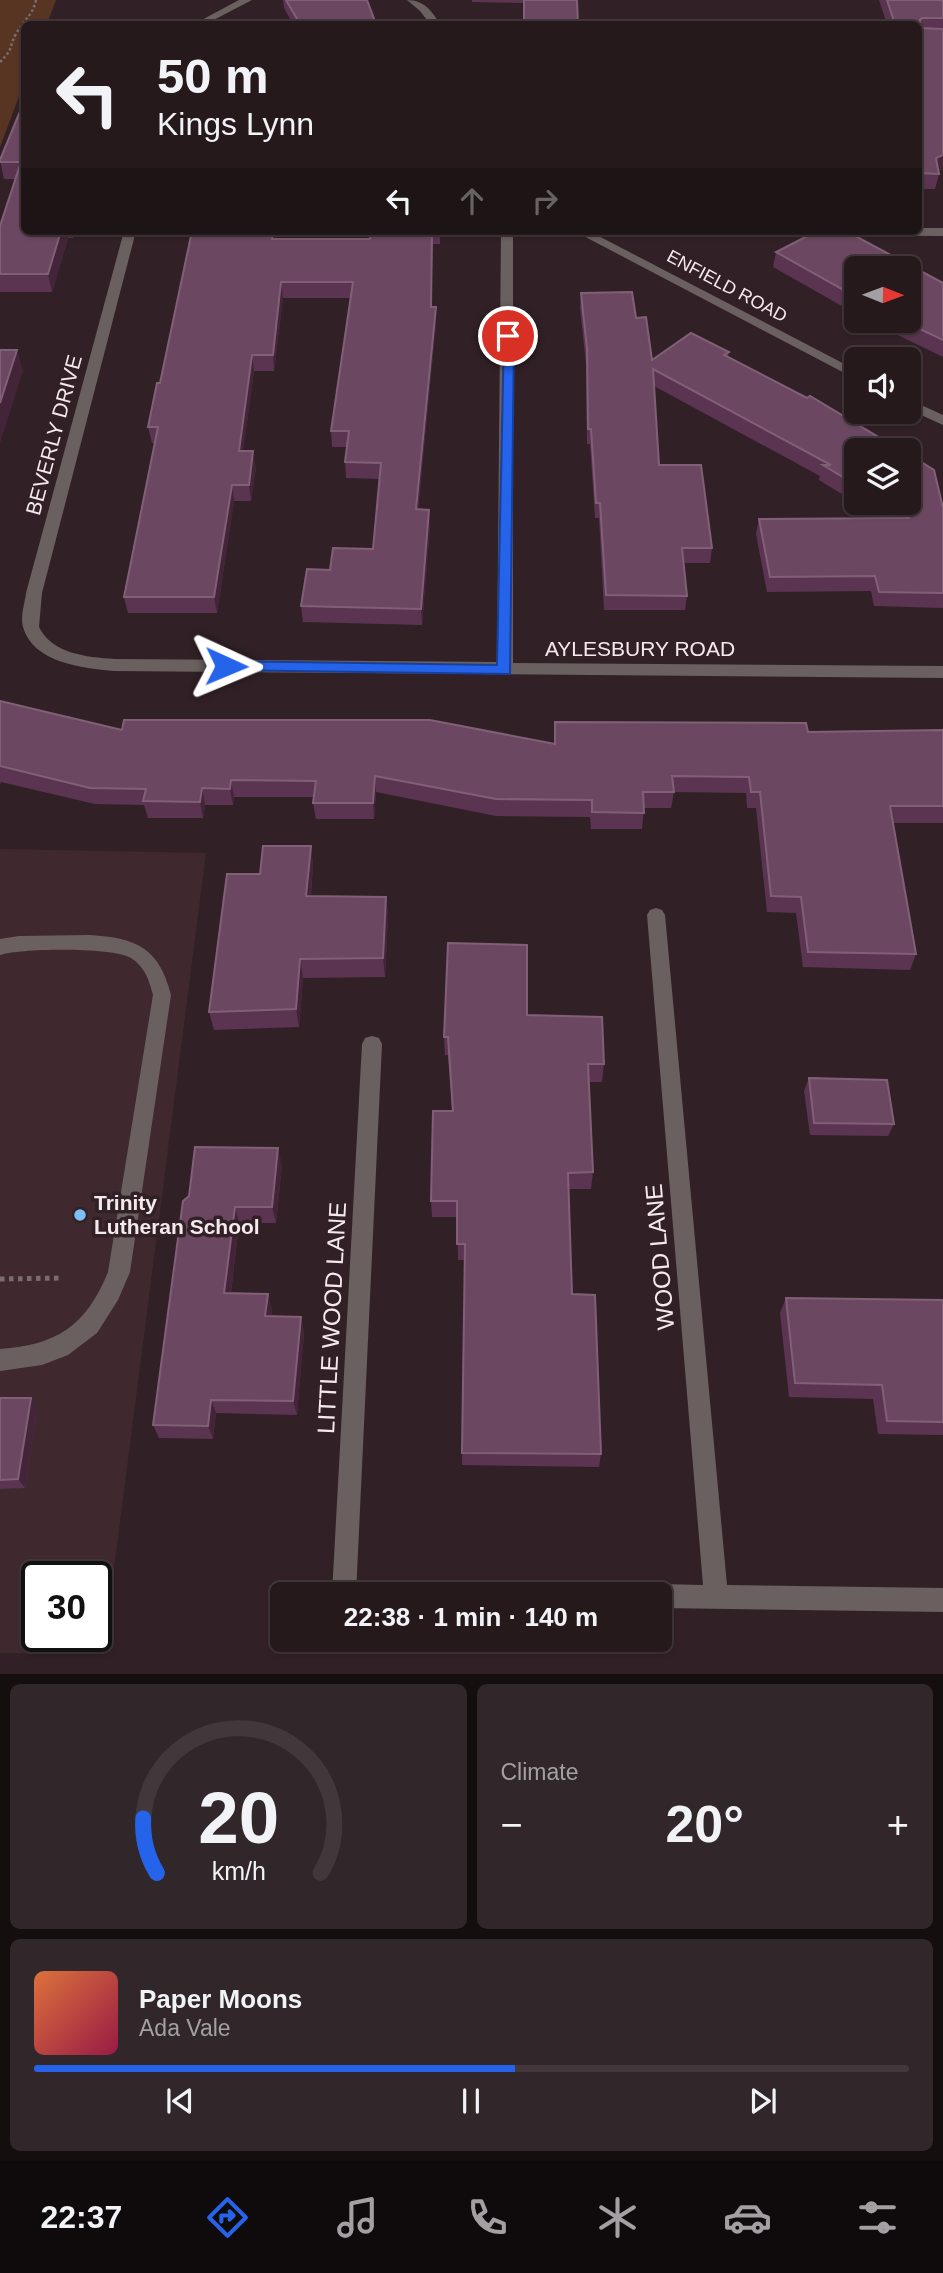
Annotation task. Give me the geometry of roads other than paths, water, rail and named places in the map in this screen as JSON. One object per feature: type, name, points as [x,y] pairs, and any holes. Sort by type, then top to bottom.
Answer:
[{"type":"street","points":[[205,21],[247,0]]},
{"type":"street","points":[[412,0],[424,9],[433,21]]},
{"type":"street","points":[[922,232],[943,232]]},
{"type":"street","name":"BEVERLY DRIVE","points":[[46,647],[31,627],[34,593],[129,235]]},
{"type":"street","points":[[505,670],[507,235]]},
{"type":"street","name":"ENFIELD ROAD","points":[[588,235],[844,369]]},
{"type":"street","points":[[921,409],[943,421]]},
{"type":"street","name":"AYLESBURY ROAD","points":[[46,647],[79,662],[114,665],[943,672]]},
{"type":"street","name":"WOOD LANE","points":[[656,915],[716,1595]]},
{"type":"street","points":[[0,947],[106,943],[124,946],[140,953],[152,964],[160,978],[162,995],[119,1272],[110,1298],[94,1322],[71,1341],[44,1354],[0,1360]]},
{"type":"street","name":"LITTLE WOOD LANE","points":[[345,1582],[372,1044]]},
{"type":"street","points":[[672,1596],[943,1600]]},
{"type":"place","name":"Trinity Lutheran School","points":[[80,1215]]}]
